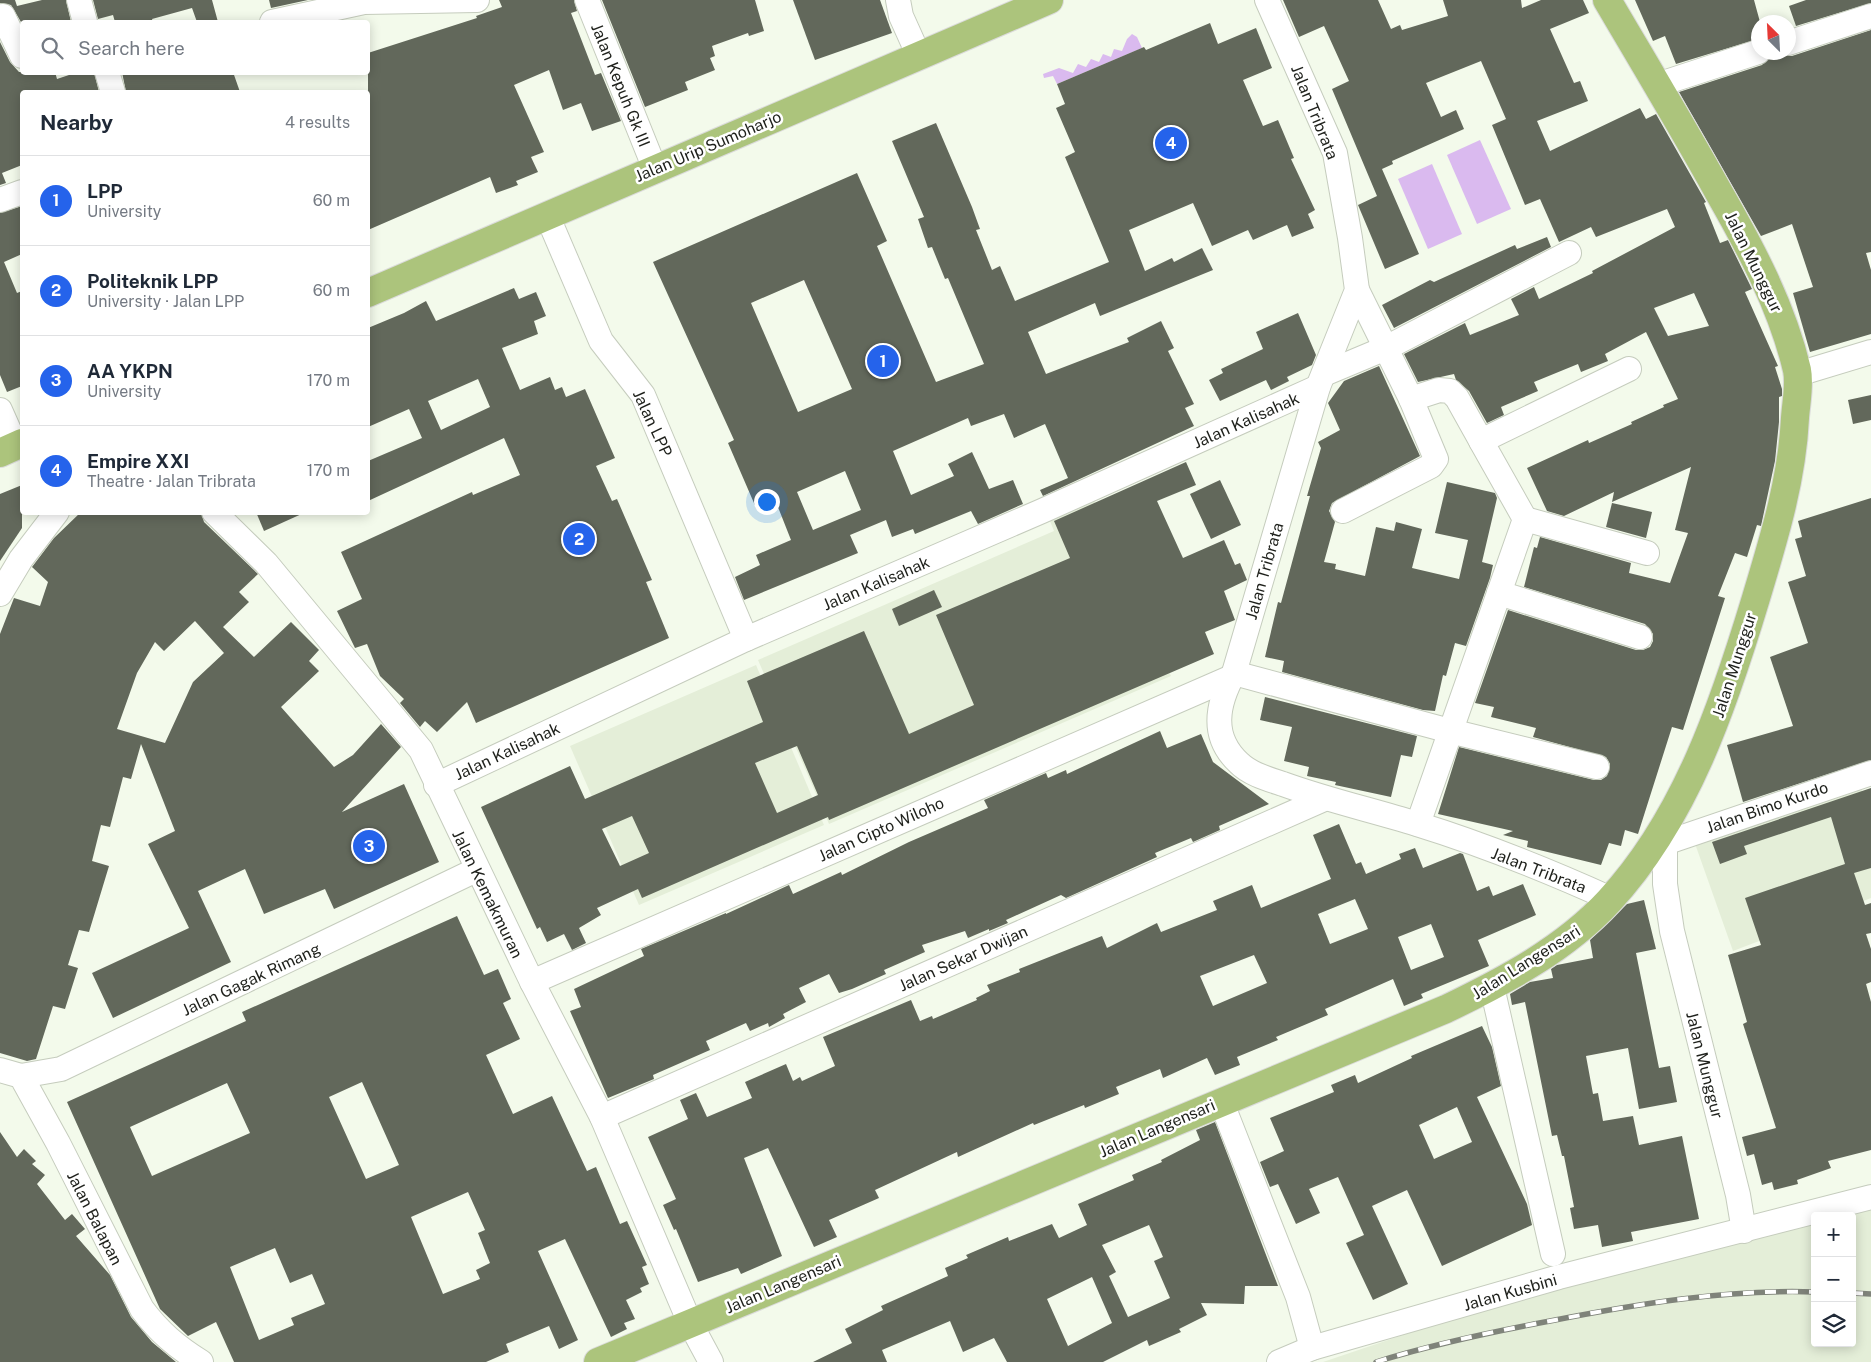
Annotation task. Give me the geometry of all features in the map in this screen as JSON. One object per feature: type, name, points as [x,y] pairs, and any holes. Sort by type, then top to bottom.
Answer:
[{"type":"main road","name":"Jalan Urip Sumoharjo","points":[[370,292],[1049,0]]},
{"type":"main road","name":"Jalan Munggur","points":[[1607,0],[1658,85],[1743,235],[1779,312],[1798,374],[1794,447],[1780,518],[1715,724],[1665,833]]},
{"type":"main road","name":"Jalan Langensari","points":[[598,1362],[1221,1101],[1446,1009],[1492,987],[1585,926],[1611,899],[1665,833]]},
{"type":"street","points":[[79,0],[84,20]]},
{"type":"street","points":[[281,20],[364,2],[477,0]]},
{"type":"street","name":"Jalan Kepuh Gk III","points":[[587,0],[655,169]]},
{"type":"street","points":[[898,0],[901,16],[919,56]]},
{"type":"street","name":"Jalan Tribrata","points":[[1267,0],[1335,153],[1350,238],[1356,290],[1321,381],[1233,675],[1219,706],[1220,731],[1230,752],[1239,764],[1258,775],[1324,799],[1418,824],[1567,879],[1611,899]]},
{"type":"street","points":[[3,16],[20,52]]},
{"type":"street","points":[[1796,39],[1871,16]]},
{"type":"street","points":[[1658,85],[1751,54]]},
{"type":"street","points":[[108,75],[112,90]]},
{"type":"street","points":[[0,200],[20,193]]},
{"type":"street","name":"Jalan LPP","points":[[547,215],[601,341],[643,395],[746,639]]},
{"type":"street","name":"Jalan Kalisahak","points":[[436,785],[746,639],[1042,511],[1321,381],[1569,254]]},
{"type":"street","points":[[1343,511],[1435,462],[1436,459],[1411,399],[1356,290]]},
{"type":"street","points":[[1798,374],[1871,352]]},
{"type":"street","points":[[1481,441],[1629,369]]},
{"type":"street","points":[[1411,399],[1439,390],[1450,390],[1457,398],[1525,519],[1647,553]]},
{"type":"street","points":[[0,410],[13,447]]},
{"type":"street","points":[[0,594],[21,559],[55,515]]},
{"type":"street","name":"Jalan Kemakmuran","points":[[217,515],[266,563],[421,750],[476,870],[602,1117],[690,1323],[712,1362]]},
{"type":"street","points":[[1418,824],[1525,519]]},
{"type":"street","points":[[1499,593],[1640,637]]},
{"type":"street","points":[[1233,675],[1597,767]]},
{"type":"street","name":"Jalan Cipto Wiloho","points":[[532,982],[1233,675]]},
{"type":"street","name":"Jalan Bimo Kurdo","points":[[1665,833],[1871,773]]},
{"type":"street","name":"Jalan Sekar Dwijan","points":[[602,1117],[1324,799]]},
{"type":"street","name":"Jalan Munggur","points":[[1665,833],[1665,884],[1672,931],[1738,1195],[1744,1231]]},
{"type":"street","name":"Jalan Gagak Rimang","points":[[10,1073],[60,1069],[476,870]]},
{"type":"street","points":[[1492,987],[1553,1254]]},
{"type":"street","name":"Jalan Balapan","points":[[10,1073],[58,1143],[142,1309],[156,1328],[176,1346],[201,1362]]},
{"type":"street","points":[[1221,1101],[1298,1297],[1312,1348]]},
{"type":"street","points":[[1744,1231],[1871,1197]]},
{"type":"street","name":"Jalan Kusbini","points":[[1279,1362],[1312,1348],[1559,1278],[1744,1231]]},
{"type":"shaded area","points":[[1132,34],[1137,37],[1142,48],[1057,84],[1053,76],[1044,78],[1043,74],[1059,68],[1073,73],[1078,64],[1086,67],[1091,59],[1099,62],[1103,54],[1111,57],[1114,49],[1122,51],[1127,39]]},
{"type":"shaded area","points":[[1480,140],[1511,209],[1477,224],[1447,155]]},
{"type":"shaded area","points":[[1432,164],[1462,234],[1428,249],[1398,179]]},
{"type":"shaded area","points":[[1093,497],[1171,676],[829,824],[758,660],[1054,531],[1048,516]]},
{"type":"shaded area","points":[[756,665],[824,825],[639,905],[570,746]]},
{"type":"shaded area","points":[[1859,780],[1871,820],[1871,898],[1733,951],[1693,838]]},
{"type":"shaded area","points":[[1871,1206],[1871,1362],[1323,1362],[1548,1286],[1811,1218],[1811,1347],[1856,1347],[1856,1212],[1842,1212]]},
{"type":"building","points":[[0,0],[15,0],[17,6],[42,0],[66,0],[71,20],[20,20],[11,5],[0,3]]},
{"type":"building","points":[[93,0],[212,0],[217,20],[196,20],[192,8],[152,20],[114,20],[113,15],[98,19]]},
{"type":"building","points":[[269,0],[308,0],[271,8]]},
{"type":"building","points":[[499,0],[574,0],[577,11],[571,13],[595,75],[601,73],[621,121],[592,131],[581,103],[563,110],[549,70],[514,85],[544,152],[531,157],[538,172],[516,181],[518,185],[496,193],[490,177],[370,229],[370,90],[368,90],[368,75],[370,75],[370,52],[477,18],[476,16],[502,7]]},
{"type":"building","points":[[602,0],[755,0],[764,31],[749,36],[748,33],[712,46],[715,56],[710,58],[715,70],[685,82],[688,90],[645,107]]},
{"type":"building","points":[[793,0],[880,0],[892,33],[815,60]]},
{"type":"building","points":[[1283,0],[1378,0],[1391,29],[1400,25],[1402,30],[1448,16],[1443,0],[1521,0],[1522,8],[1541,0],[1583,0],[1589,13],[1550,29],[1574,83],[1580,81],[1588,101],[1537,121],[1550,151],[1640,108],[1646,119],[1656,114],[1706,202],[1704,203],[1720,243],[1728,240],[1752,289],[1745,292],[1778,366],[1775,367],[1782,389],[1782,396],[1779,397],[1779,422],[1775,461],[1761,526],[1757,525],[1747,557],[1735,553],[1718,596],[1725,598],[1683,730],[1672,727],[1638,834],[1625,830],[1621,846],[1609,843],[1601,865],[1527,847],[1528,841],[1503,835],[1513,831],[1438,814],[1459,747],[1594,780],[1601,780],[1607,776],[1610,764],[1606,757],[1533,737],[1536,728],[1491,717],[1494,707],[1475,703],[1508,610],[1636,650],[1650,647],[1653,641],[1653,634],[1645,624],[1524,587],[1534,547],[1537,548],[1540,537],[1631,563],[1629,573],[1670,583],[1688,533],[1675,530],[1691,467],[1612,502],[1614,492],[1564,516],[1547,511],[1527,468],[1588,440],[1589,443],[1632,424],[1631,422],[1678,399],[1646,332],[1605,354],[1608,361],[1581,372],[1578,364],[1534,382],[1538,391],[1501,407],[1504,415],[1487,423],[1469,391],[1456,380],[1454,374],[1418,382],[1404,354],[1465,323],[1470,335],[1519,315],[1511,299],[1534,287],[1539,299],[1593,273],[1592,271],[1675,227],[1667,209],[1596,237],[1591,227],[1559,242],[1540,199],[1525,205],[1492,125],[1506,119],[1481,61],[1426,83],[1441,117],[1456,110],[1464,129],[1392,161],[1393,164],[1382,169],[1419,254],[1385,269],[1358,205],[1377,196],[1332,89],[1349,81],[1324,26],[1299,37]],"holes":[[[1694,293],[1709,326],[1668,336],[1654,308]]]},
{"type":"building","points":[[1635,0],[1754,0],[1758,15],[1751,15],[1751,41],[1676,64],[1665,36],[1653,41]]},
{"type":"building","points":[[1806,0],[1871,0],[1871,3],[1796,26],[1796,15],[1792,15],[1789,6]]},
{"type":"building","points":[[1210,23],[1218,44],[1256,28],[1272,68],[1243,80],[1263,126],[1278,120],[1294,158],[1291,159],[1315,210],[1308,214],[1314,228],[1292,237],[1287,225],[1253,240],[1248,230],[1212,246],[1193,203],[1129,230],[1145,271],[1172,258],[1174,262],[1202,248],[1213,270],[1100,316],[1095,303],[1028,332],[1046,374],[1129,342],[1127,338],[1161,321],[1174,348],[1168,351],[1194,404],[1185,408],[1194,426],[1043,496],[1040,490],[1068,478],[1045,424],[1014,438],[1004,414],[971,426],[968,418],[893,451],[911,495],[954,476],[948,464],[972,452],[989,489],[1013,480],[1023,504],[978,524],[971,511],[915,534],[913,529],[892,537],[886,520],[850,535],[858,553],[744,600],[735,577],[760,565],[756,555],[791,540],[776,502],[757,510],[728,443],[734,440],[653,262],[857,173],[887,241],[877,246],[936,382],[984,364],[948,278],[945,279],[932,247],[928,248],[918,219],[924,217],[892,141],[936,123],[972,207],[980,229],[976,230],[992,270],[1000,266],[1015,301],[1109,262],[1065,157],[1075,152],[1056,108],[1065,104],[1057,84],[1144,47],[1146,50]],"holes":[[[804,280],[852,389],[798,412],[751,303]],[[845,471],[861,510],[813,530],[797,492]]]},
{"type":"building","points":[[1871,30],[1871,252],[1866,253],[1871,270],[1871,334],[1810,352],[1793,293],[1813,287],[1792,224],[1761,236],[1679,92],[1762,65],[1766,60],[1796,60],[1796,55]]},
{"type":"building","points":[[0,42],[10,62],[20,72],[20,75],[56,75],[57,79],[69,75],[95,75],[98,90],[20,90],[20,166],[2,173],[6,183],[0,185]]},
{"type":"building","points":[[123,75],[234,75],[239,90],[126,90]]},
{"type":"building","points":[[20,207],[20,255],[4,262],[17,293],[20,292],[20,387],[7,392],[0,375],[0,213]]},
{"type":"building","points":[[1547,237],[1551,247],[1394,328],[1382,305],[1430,280],[1434,282],[1515,245],[1517,249]]},
{"type":"building","points":[[514,288],[519,299],[536,292],[546,316],[534,321],[538,334],[502,348],[520,390],[550,377],[555,390],[562,387],[566,397],[585,389],[615,458],[596,466],[612,501],[617,499],[652,580],[646,582],[669,638],[476,723],[467,702],[437,732],[425,721],[420,727],[400,703],[404,699],[380,676],[367,644],[355,648],[337,611],[362,599],[341,552],[472,492],[473,495],[520,475],[504,438],[370,500],[370,460],[422,438],[409,409],[370,426],[370,327],[404,313],[426,301],[436,321]],"holes":[[[478,379],[490,407],[441,430],[428,401]]]},
{"type":"building","points":[[1298,313],[1316,355],[1312,365],[1287,377],[1289,381],[1271,390],[1266,380],[1220,401],[1209,380],[1223,373],[1221,369],[1263,349],[1256,332]]},
{"type":"building","points":[[1379,366],[1420,456],[1332,503],[1329,511],[1335,522],[1324,562],[1336,564],[1335,569],[1365,576],[1376,527],[1394,531],[1396,522],[1422,529],[1412,568],[1459,579],[1468,540],[1435,533],[1447,482],[1495,493],[1497,498],[1482,562],[1493,565],[1490,578],[1466,646],[1455,643],[1446,676],[1443,675],[1435,711],[1423,710],[1282,672],[1284,661],[1265,657],[1278,602],[1281,603],[1310,496],[1307,496],[1321,448],[1318,442],[1340,430],[1328,403],[1344,381]]},
{"type":"building","points":[[1871,395],[1871,420],[1853,424],[1848,400]]},
{"type":"building","points":[[1186,462],[1196,485],[1157,501],[1183,558],[1224,540],[1235,565],[1240,563],[1247,580],[1224,591],[1235,620],[1205,632],[1214,654],[829,820],[828,817],[642,898],[638,889],[597,908],[601,915],[579,928],[586,943],[572,950],[564,934],[547,942],[540,927],[537,929],[481,807],[570,766],[585,799],[763,722],[747,681],[864,631],[909,734],[974,705],[936,615],[1070,558],[1054,521]],"holes":[[[797,746],[818,795],[777,813],[755,763]],[[632,816],[649,853],[620,866],[602,829]]]},
{"type":"building","points":[[1220,480],[1241,525],[1211,539],[1190,494]]},
{"type":"building","points":[[20,486],[22,528],[0,561],[0,494]]},
{"type":"building","points":[[1871,498],[1871,760],[1743,802],[1727,745],[1793,726],[1770,657],[1808,643],[1788,582],[1806,576],[1795,539],[1802,537],[1798,521]]},
{"type":"building","points":[[1612,503],[1652,512],[1646,538],[1606,527]]},
{"type":"building","points":[[78,515],[202,515],[204,522],[258,574],[239,592],[249,602],[223,627],[254,657],[291,622],[319,650],[309,661],[319,671],[281,707],[334,767],[353,755],[381,724],[401,747],[342,812],[404,784],[439,862],[334,909],[325,889],[264,914],[245,869],[198,891],[231,962],[113,1018],[92,973],[189,928],[148,844],[175,831],[141,744],[131,779],[123,777],[110,827],[101,825],[92,861],[109,866],[89,932],[79,930],[68,965],[78,968],[65,1009],[53,1006],[36,1059],[27,1061],[0,1053],[0,634],[14,598],[40,606],[48,582],[32,567],[54,538]],"holes":[[[195,621],[224,653],[193,682],[165,743],[117,729],[137,673],[155,642],[164,651]]]},
{"type":"building","points":[[257,515],[299,515],[264,531]]},
{"type":"building","points":[[934,590],[942,607],[899,626],[892,609]]},
{"type":"building","points":[[1265,697],[1417,736],[1412,757],[1401,755],[1391,797],[1335,785],[1336,782],[1307,776],[1309,767],[1284,761],[1292,727],[1260,720]]},
{"type":"building","points":[[1160,731],[1167,748],[1201,734],[1213,762],[1269,804],[1219,826],[1220,830],[1193,842],[1191,838],[1155,853],[1157,857],[1066,898],[1061,895],[1006,920],[1008,923],[989,931],[989,929],[968,938],[965,931],[922,945],[925,952],[884,970],[886,974],[852,989],[839,993],[829,974],[799,988],[806,1002],[783,1014],[785,1018],[769,1027],[768,1023],[750,1031],[746,1023],[706,1041],[710,1050],[653,1075],[654,1079],[608,1098],[570,1011],[581,1007],[574,989],[644,956],[641,949],[726,914],[789,885],[793,894],[841,872],[842,875],[909,842],[988,808],[984,800],[1046,773],[1048,778],[1066,770],[1067,774]]},
{"type":"building","points":[[1871,788],[1871,868],[1854,873],[1865,905],[1871,903],[1871,933],[1866,934],[1871,949],[1871,982],[1866,984],[1871,1002],[1871,1150],[1828,1161],[1831,1168],[1797,1180],[1798,1184],[1774,1190],[1772,1182],[1762,1185],[1754,1154],[1747,1156],[1742,1137],[1776,1128],[1743,1024],[1747,1022],[1728,955],[1761,945],[1745,898],[1845,864],[1831,817],[1744,846],[1747,854],[1720,864],[1712,842]]},
{"type":"building","points":[[1339,824],[1356,864],[1361,862],[1366,874],[1401,859],[1399,854],[1415,848],[1423,868],[1460,853],[1463,854],[1477,891],[1489,886],[1493,896],[1523,884],[1536,915],[1478,940],[1489,966],[1421,994],[1423,998],[1404,1006],[1393,979],[1325,1009],[1328,1015],[1276,1037],[1278,1040],[1237,1057],[1240,1065],[1215,1075],[1207,1058],[1163,1078],[1160,1069],[1116,1087],[1119,1094],[1085,1108],[1084,1105],[1034,1125],[1033,1123],[958,1157],[957,1152],[875,1190],[879,1198],[829,1220],[837,1237],[814,1247],[768,1148],[744,1158],[782,1256],[741,1274],[738,1268],[698,1282],[676,1229],[674,1230],[663,1205],[676,1199],[648,1137],[688,1119],[680,1100],[696,1093],[707,1117],[752,1098],[745,1082],[786,1064],[793,1081],[800,1077],[802,1081],[835,1066],[823,1037],[911,1000],[920,1021],[932,1016],[933,1019],[977,1000],[976,998],[990,991],[987,985],[1020,972],[1019,969],[1102,936],[1107,948],[1157,923],[1161,932],[1217,910],[1213,901],[1252,885],[1261,908],[1331,879],[1313,835]],"holes":[[[1355,899],[1368,929],[1330,944],[1318,914]],[[1431,924],[1444,957],[1411,970],[1398,937]],[[1254,955],[1267,983],[1213,1006],[1200,976]]]},
{"type":"building","points":[[1644,900],[1656,949],[1636,953],[1659,1068],[1670,1066],[1677,1102],[1639,1109],[1628,1048],[1586,1056],[1593,1094],[1598,1093],[1603,1121],[1633,1116],[1639,1145],[1682,1136],[1699,1219],[1631,1232],[1633,1241],[1602,1247],[1598,1225],[1574,1229],[1570,1208],[1574,1207],[1564,1156],[1562,1156],[1557,1135],[1552,1136],[1525,1002],[1512,1005],[1510,994],[1530,982],[1553,978],[1551,969],[1557,965],[1593,958],[1590,940],[1627,904]]},
{"type":"building","points":[[457,916],[484,975],[498,969],[511,999],[503,1003],[520,1039],[486,1055],[513,1114],[552,1096],[587,1171],[596,1167],[620,1224],[627,1221],[647,1265],[642,1267],[649,1284],[640,1288],[642,1292],[626,1300],[635,1319],[624,1323],[627,1329],[611,1337],[565,1239],[538,1251],[578,1340],[559,1349],[549,1326],[506,1344],[509,1352],[486,1362],[234,1362],[216,1322],[188,1336],[160,1309],[67,1102],[246,1021],[242,1012]],"holes":[[[362,1082],[399,1165],[366,1179],[329,1097]],[[227,1083],[250,1133],[152,1176],[130,1127]],[[468,1192],[485,1230],[478,1233],[490,1263],[476,1270],[480,1279],[443,1294],[411,1217]],[[275,1248],[290,1283],[312,1274],[325,1304],[291,1318],[294,1325],[259,1340],[230,1267]]]},
{"type":"building","points":[[1482,1026],[1492,1047],[1501,1086],[1477,1097],[1527,1204],[1532,1225],[1442,1266],[1407,1190],[1372,1206],[1408,1284],[1373,1300],[1346,1243],[1364,1235],[1338,1177],[1309,1189],[1320,1213],[1296,1224],[1278,1184],[1270,1187],[1260,1162],[1284,1151],[1270,1118],[1334,1092],[1331,1085],[1355,1075],[1358,1083],[1412,1058],[1411,1056]],"holes":[[[1457,1107],[1472,1142],[1434,1159],[1419,1125]]]},
{"type":"building","points":[[1215,1122],[1278,1286],[1245,1286],[1244,1304],[1201,1303],[1207,1315],[1179,1329],[1181,1332],[1149,1346],[1147,1340],[1103,1362],[1007,1362],[994,1338],[963,1352],[950,1321],[882,1350],[887,1362],[813,1362],[852,1343],[845,1329],[883,1310],[881,1306],[948,1276],[945,1268],[968,1258],[966,1255],[1008,1237],[1009,1241],[1052,1224],[1059,1238],[1087,1225],[1078,1204],[1134,1180],[1132,1175],[1162,1162],[1161,1160],[1200,1140],[1196,1130]],"holes":[[[1149,1225],[1163,1257],[1154,1261],[1170,1298],[1128,1317],[1109,1276],[1116,1272],[1102,1245]],[[1092,1277],[1112,1323],[1068,1346],[1047,1299]]]},
{"type":"building","points":[[0,1132],[17,1157],[24,1149],[36,1161],[32,1164],[45,1175],[37,1184],[65,1220],[72,1214],[85,1229],[76,1236],[110,1275],[131,1317],[152,1342],[176,1362],[0,1362]]},
{"type":"railway","points":[[1376,1362],[1484,1334],[1649,1304],[1715,1295],[1811,1292]]},
{"type":"railway","points":[[1856,1293],[1871,1294]]},
{"type":"place","name":"Empire XXI","points":[[1171,143]]},
{"type":"place","name":"LPP","points":[[883,361]]},
{"type":"place","name":"Politeknik LPP","points":[[579,539]]},
{"type":"place","name":"AA YKPN","points":[[369,846]]}]
